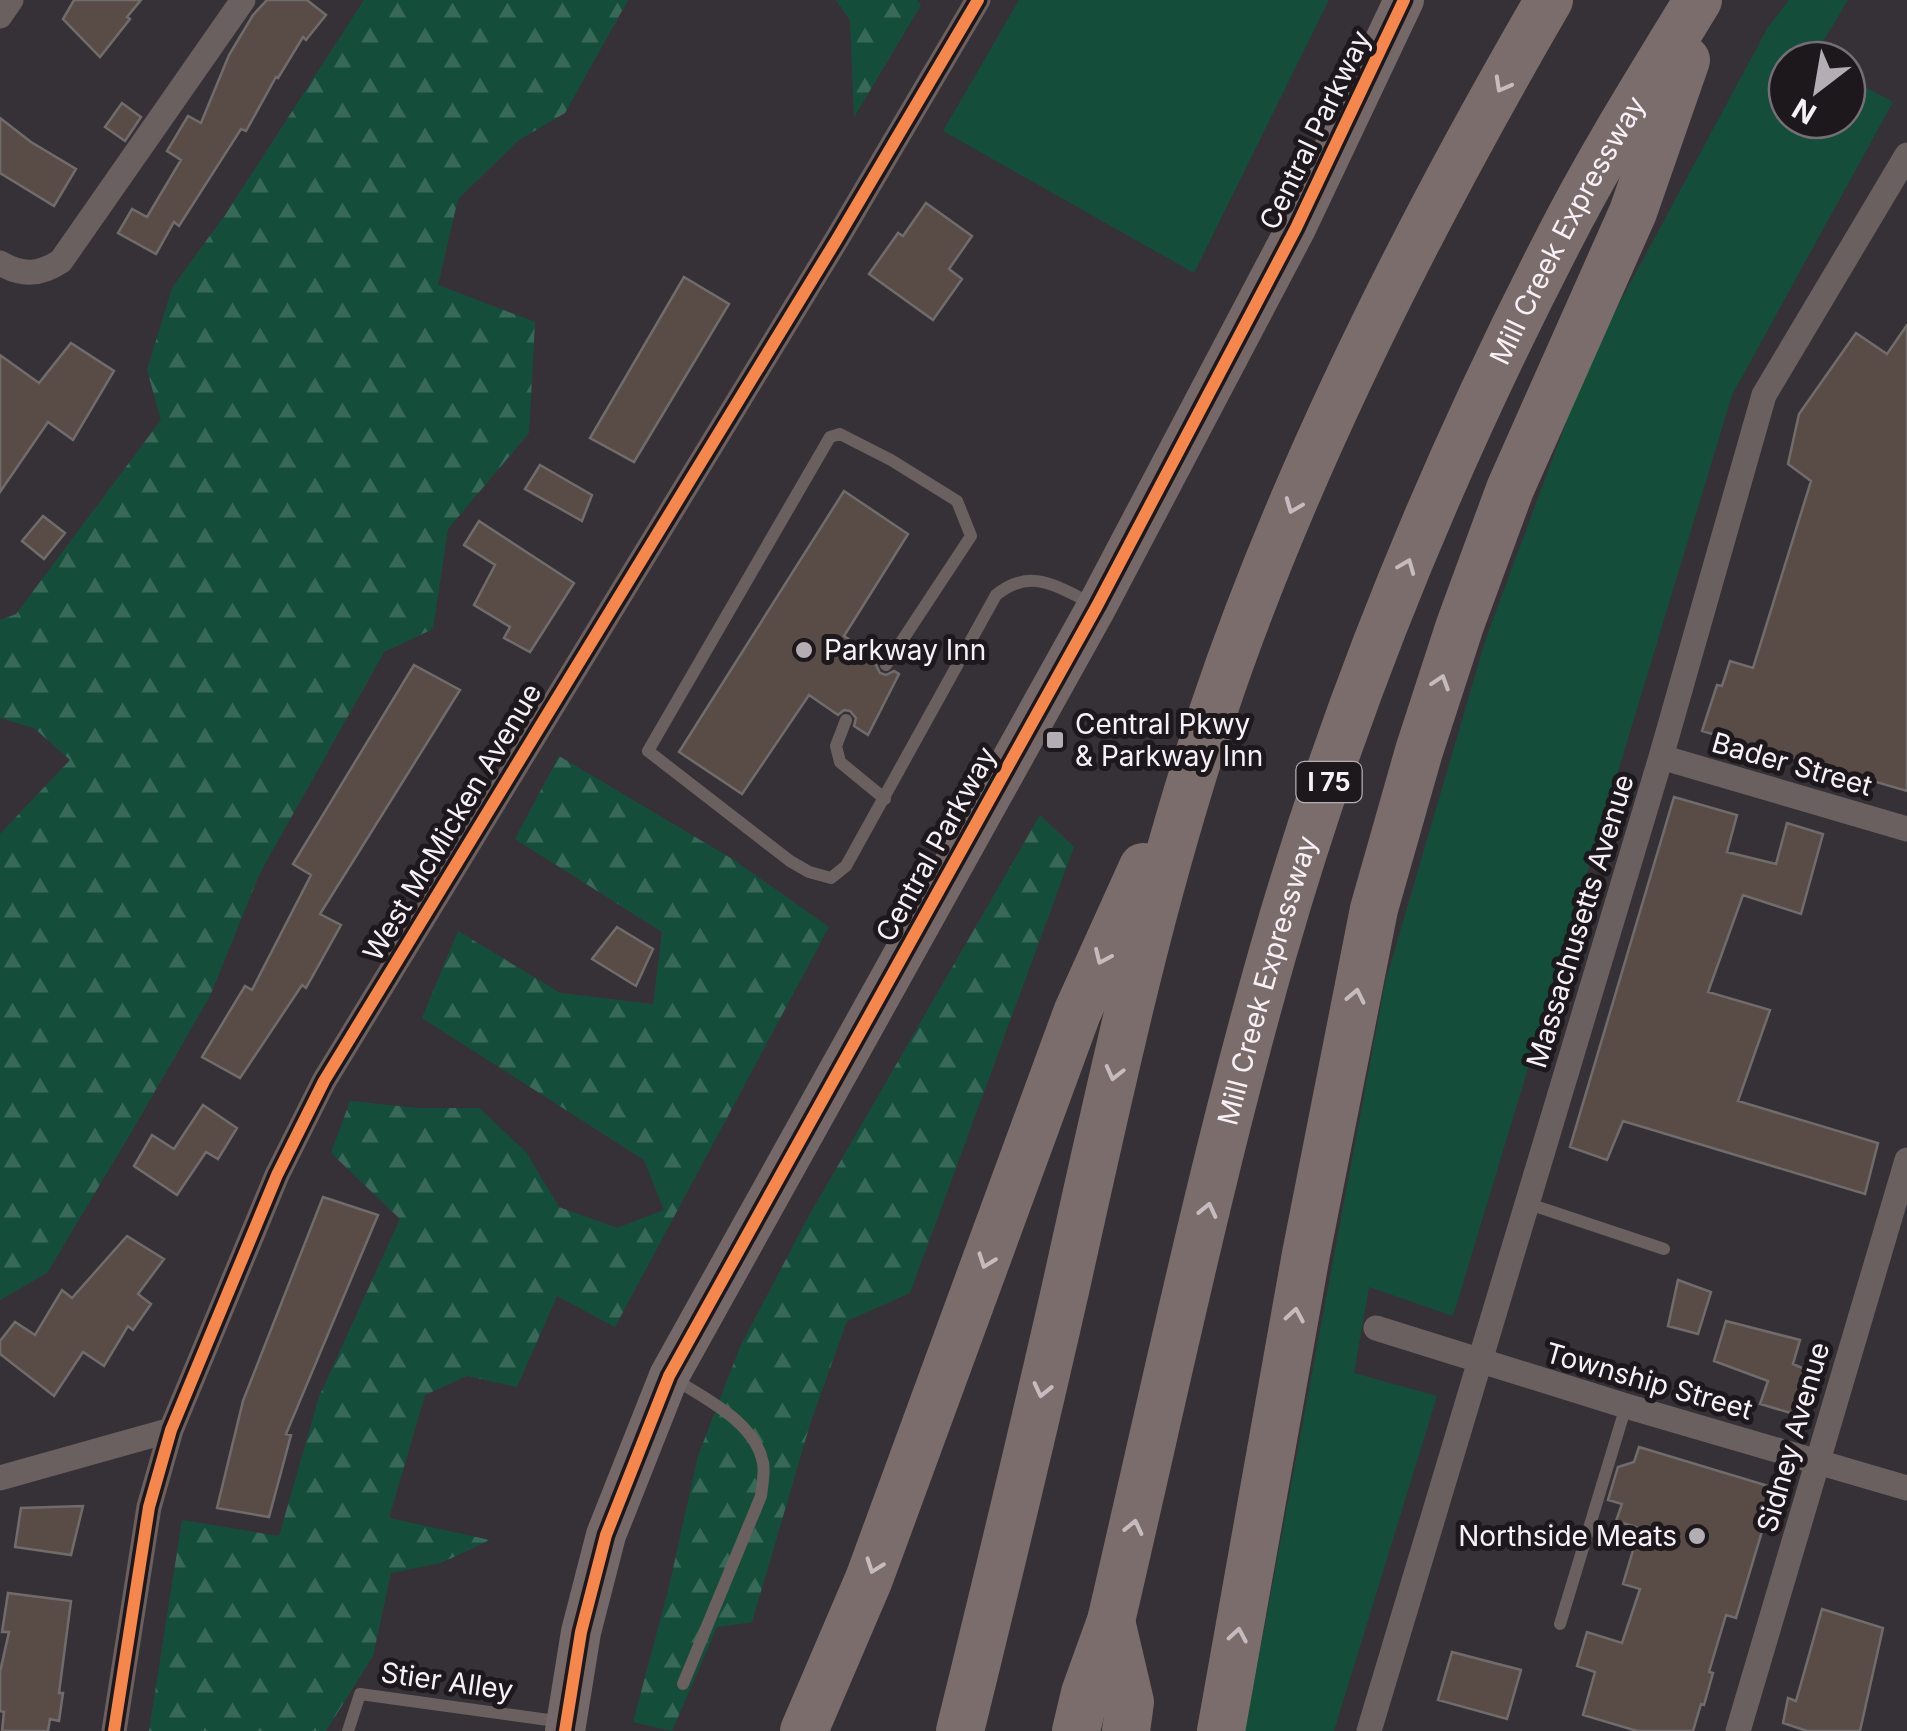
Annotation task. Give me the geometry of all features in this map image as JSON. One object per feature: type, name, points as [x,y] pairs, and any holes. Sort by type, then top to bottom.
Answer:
[{"type":"highway","points":[[804,1731],[870,1579],[1077,1014],[1214,709],[1330,416],[1461,160],[1549,0]]},
{"type":"highway","name":"Mill Creek Expressway","points":[[1076,1731],[1085,1693],[1112,1622],[1239,1081],[1274,949],[1334,766],[1398,590],[1476,406],[1592,176],[1698,0]]},
{"type":"highway","points":[[1221,1731],[1306,1254],[1374,909],[1418,751],[1510,489],[1633,212],[1706,0]]},
{"type":"highway","points":[[960,1731],[1045,1378],[1110,1084],[1159,893],[1214,709]]},
{"type":"highway","points":[[1112,1622],[1130,1702],[1126,1731]]},
{"type":"main road","name":"Central Parkway","points":[[566,1727],[581,1632],[606,1536],[669,1376],[1097,606],[1296,228],[1404,0]]},
{"type":"street","points":[[0,16],[11,0]]},
{"type":"street","points":[[2,268],[32,274],[61,261],[243,0]]},
{"type":"street","name":"West McMicken Avenue","points":[[114,1731],[148,1507],[171,1430],[277,1175],[324,1081],[827,256],[978,0]]},
{"type":"street","name":"Massachusetts Avenue","points":[[1369,1731],[1661,757],[1764,395],[1907,155]]},
{"type":"street","name":"Bader Street","points":[[1661,757],[1907,829]]},
{"type":"street","name":"Sidney Avenue","points":[[1738,1731],[1907,1160]]},
{"type":"street","name":"Township Street","points":[[1376,1328],[1907,1488]]},
{"type":"street","points":[[0,1478],[171,1430]]},
{"type":"lane","points":[[886,665],[971,536],[957,501],[840,434],[830,437],[648,751],[790,861],[808,872],[831,878],[846,866],[885,800],[996,595],[1010,583],[1036,580],[1097,606]]},
{"type":"lane","points":[[846,720],[836,746],[840,762],[885,800]]},
{"type":"lane","points":[[1526,1203],[1664,1248]]},
{"type":"lane","points":[[669,1376],[727,1414],[754,1440],[764,1465],[760,1496],[683,1684]]},
{"type":"lane","points":[[1560,1624],[1626,1406]]},
{"type":"lane","name":"Stier Alley","points":[[348,1731],[360,1694],[566,1727]]},
{"type":"green space","points":[[364,0],[628,0],[565,113],[519,140],[458,199],[438,285],[535,322],[529,433],[448,529],[433,629],[384,652],[260,873],[210,996],[47,1273],[0,1300],[0,834],[70,760],[34,728],[0,718],[0,620],[16,614],[161,420],[147,370],[172,288],[225,215]]},
{"type":"green space","points":[[836,0],[917,0],[921,5],[854,117],[850,20]]},
{"type":"green space","points":[[1019,0],[1329,0],[1194,273],[943,131]]},
{"type":"green space","points":[[1789,0],[1848,0],[1824,40],[1767,40],[1767,140],[1867,140],[1867,88],[1893,102],[1732,395],[1453,1316],[1369,1287],[1354,1373],[1437,1396],[1334,1731],[1245,1731],[1385,983],[1486,638],[1590,358],[1768,27]]},
{"type":"green space","points":[[559,756],[734,860],[829,927],[615,1327],[557,1296],[517,1387],[467,1376],[425,1395],[389,1518],[490,1540],[441,1563],[391,1573],[373,1656],[326,1731],[149,1731],[182,1520],[279,1536],[319,1397],[400,1219],[331,1153],[350,1101],[418,1108],[479,1108],[526,1152],[559,1207],[617,1228],[664,1210],[644,1160],[422,1018],[458,931],[560,993],[653,1004],[662,932],[515,839]]},
{"type":"green space","points":[[1040,815],[1074,847],[910,1293],[847,1321],[811,1421],[752,1622],[717,1627],[672,1731],[633,1722],[698,1456],[740,1347],[806,1221]]},
{"type":"building","points":[[74,0],[141,0],[100,57],[63,19]]},
{"type":"building","points":[[267,0],[307,0],[326,15],[306,40],[303,37],[246,131],[241,129],[179,226],[174,222],[156,254],[118,233],[132,209],[147,217],[181,160],[167,151],[188,116],[201,123],[229,55]]},
{"type":"building","points":[[122,103],[141,117],[125,141],[105,127]]},
{"type":"building","points":[[0,118],[76,169],[54,206],[0,173]]},
{"type":"building","points":[[926,203],[972,236],[949,269],[962,279],[933,320],[869,274],[898,233],[903,236]]},
{"type":"building","points":[[684,277],[729,304],[634,462],[590,438]]},
{"type":"building","points":[[1907,325],[1907,791],[1702,731],[1717,685],[1722,686],[1730,661],[1753,668],[1811,481],[1788,464],[1799,414],[1856,333],[1887,354]]},
{"type":"building","points":[[71,343],[114,371],[73,440],[48,422],[0,492],[0,355],[39,383]]},
{"type":"building","points":[[540,465],[592,495],[582,521],[525,489]]},
{"type":"building","name":"Parkway Inn","points":[[844,491],[908,534],[844,636],[878,659],[880,673],[899,674],[868,735],[854,726],[856,718],[850,711],[838,715],[809,695],[742,794],[679,752]]},
{"type":"building","points":[[43,516],[65,533],[44,559],[22,541]]},
{"type":"building","points":[[479,521],[574,583],[530,652],[504,638],[510,627],[474,605],[495,565],[464,545]]},
{"type":"building","points":[[414,665],[460,690],[320,914],[341,925],[306,988],[302,985],[240,1078],[202,1057],[245,986],[252,990],[311,875],[293,864]]},
{"type":"building","points":[[1674,797],[1737,815],[1727,852],[1776,864],[1787,823],[1823,834],[1801,914],[1743,895],[1708,992],[1770,1010],[1738,1101],[1878,1143],[1865,1194],[1623,1121],[1607,1160],[1570,1147]]},
{"type":"building","points":[[617,927],[653,949],[636,986],[592,959]]},
{"type":"building","points":[[203,1105],[237,1128],[218,1159],[206,1152],[177,1195],[134,1166],[152,1135],[174,1149]]},
{"type":"building","points":[[323,1197],[378,1215],[286,1434],[291,1435],[269,1517],[217,1508],[243,1401]]},
{"type":"building","points":[[127,1236],[164,1259],[138,1294],[151,1304],[133,1330],[128,1326],[104,1366],[83,1352],[54,1396],[0,1354],[0,1341],[15,1322],[35,1335],[62,1290],[72,1298]]},
{"type":"building","points":[[1678,1280],[1711,1292],[1698,1334],[1668,1326]]},
{"type":"building","points":[[1726,1321],[1800,1340],[1793,1364],[1809,1371],[1794,1414],[1760,1404],[1768,1381],[1714,1361]]},
{"type":"building","points":[[1639,1447],[1775,1488],[1736,1618],[1726,1615],[1704,1705],[1701,1704],[1693,1731],[1637,1731],[1583,1715],[1595,1672],[1577,1666],[1587,1632],[1622,1643],[1640,1589],[1623,1584],[1636,1527],[1616,1521],[1622,1504],[1608,1500],[1618,1467],[1634,1462]]},
{"type":"building","points":[[83,1506],[71,1555],[15,1547],[21,1508]]},
{"type":"building","points":[[8,1593],[71,1601],[59,1721],[50,1719],[48,1731],[2,1731],[0,1672],[9,1632],[2,1632]]},
{"type":"building","points":[[1822,1609],[1883,1628],[1860,1731],[1807,1731],[1783,1723],[1788,1698],[1796,1701]]},
{"type":"building","points":[[1452,1652],[1521,1670],[1507,1719],[1438,1700]]},
{"type":"cycle path","points":[[114,1731],[149,1507],[171,1430],[277,1175],[324,1081],[837,239],[978,0]]},
{"type":"cycle path","points":[[565,1731],[581,1632],[606,1535],[669,1376],[1097,606],[1296,228],[1404,0]]},
{"type":"place","name":"Parkway Inn","points":[[804,650]]},
{"type":"place","name":"Central Pkwy & Parkway Inn","points":[[1055,740]]},
{"type":"place","name":"Northside Meats","points":[[1697,1536]]}]
